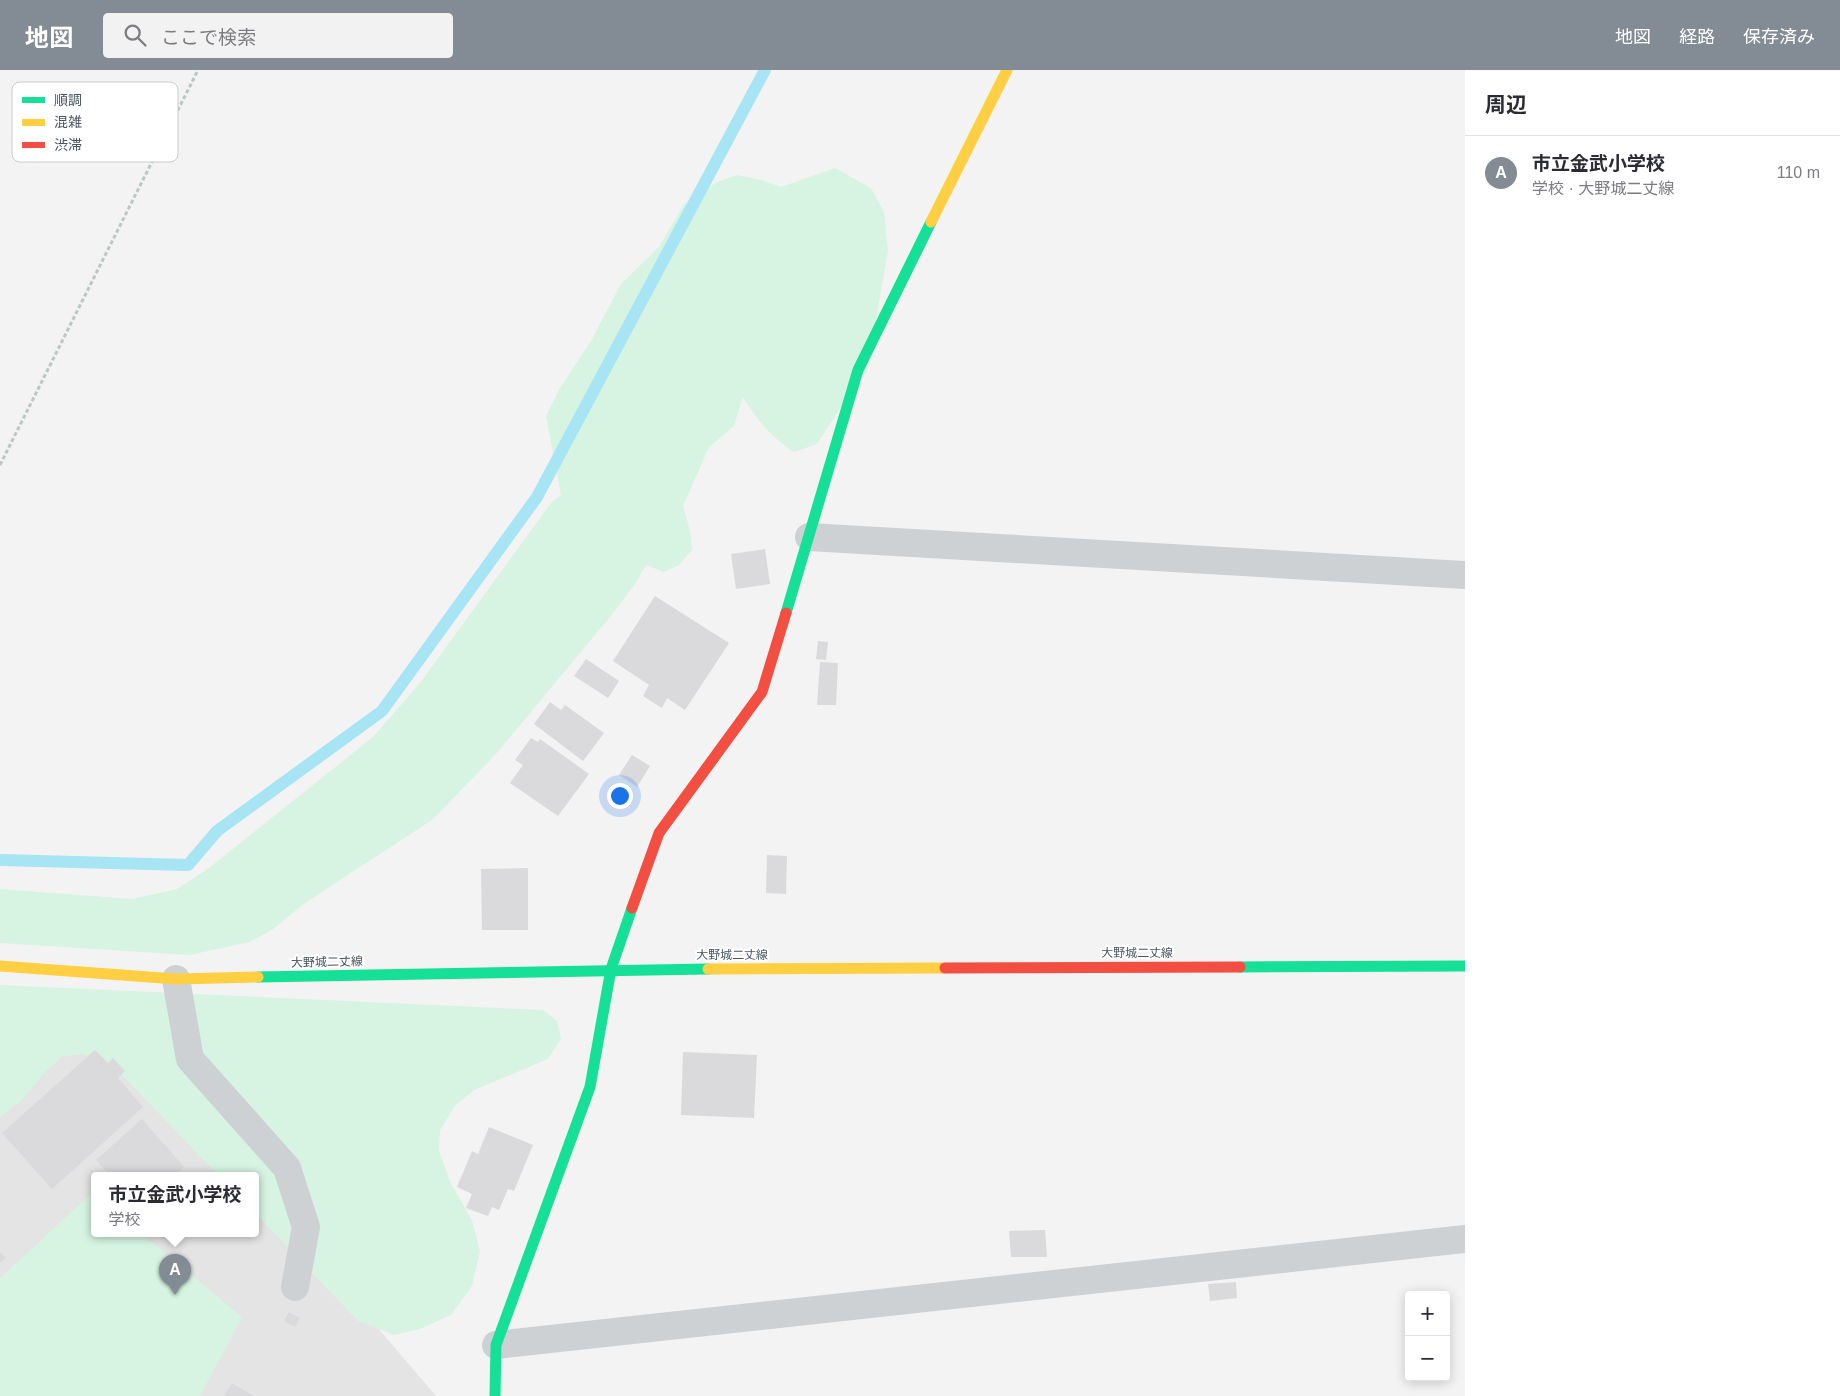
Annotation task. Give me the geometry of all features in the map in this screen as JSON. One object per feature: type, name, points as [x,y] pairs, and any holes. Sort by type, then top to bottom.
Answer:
[{"type":"main road","points":[[495,1396],[496,1345],[590,1087],[611,969],[659,834],[762,692],[858,370],[1007,70]]},
{"type":"main road","name":"大野城二丈線","points":[[0,966],[176,979],[611,969],[1465,966]]},
{"type":"street","points":[[808,536],[1465,575]]},
{"type":"street","points":[[176,979],[190,1059],[287,1168],[306,1226],[296,1287]]},
{"type":"street","points":[[496,1345],[1465,1239]]},
{"type":"path","points":[[178,110],[198,70]]},
{"type":"path","points":[[0,465],[152,162]]},
{"type":"shaded area","points":[[106,1006],[246,1172],[91,1172],[91,1237],[259,1237],[259,1189],[436,1396],[0,1396],[0,1066]]},
{"type":"green space","points":[[835,168],[871,188],[884,212],[888,251],[868,366],[817,444],[794,452],[765,428],[743,397],[734,426],[709,447],[683,506],[690,531],[692,550],[679,565],[664,572],[646,565],[635,584],[614,612],[495,755],[432,820],[305,903],[272,930],[249,942],[190,955],[0,943],[0,889],[132,899],[177,889],[209,868],[373,737],[420,683],[551,503],[561,495],[546,416],[560,388],[592,339],[621,284],[659,247],[684,204],[717,182],[737,175],[781,187]]},
{"type":"green space","points":[[0,985],[543,1010],[557,1021],[561,1039],[548,1059],[474,1090],[455,1106],[440,1130],[439,1151],[451,1184],[472,1220],[480,1251],[472,1286],[451,1315],[420,1329],[394,1335],[358,1321],[259,1217],[259,1172],[215,1172],[125,1078],[100,1060],[83,1054],[62,1057],[46,1071],[23,1099],[0,1117]]},
{"type":"green space","points":[[91,1194],[91,1237],[146,1237],[242,1317],[200,1396],[0,1396],[0,1278]]},
{"type":"building","points":[[765,549],[770,584],[736,589],[731,554]]},
{"type":"building","points":[[655,596],[729,643],[685,710],[667,698],[662,708],[643,696],[649,685],[613,661]]},
{"type":"building","points":[[818,641],[828,642],[826,660],[816,659]]},
{"type":"building","points":[[586,659],[619,681],[608,698],[574,676]]},
{"type":"building","points":[[820,662],[838,663],[836,705],[817,705]]},
{"type":"building","points":[[550,702],[561,710],[565,705],[604,733],[583,761],[534,724]]},
{"type":"building","points":[[531,738],[538,742],[540,739],[589,774],[558,816],[510,783],[523,765],[515,760]]},
{"type":"building","points":[[632,755],[650,766],[637,787],[619,775]]},
{"type":"building","points":[[767,855],[787,856],[786,894],[766,893]]},
{"type":"building","points":[[528,868],[528,930],[482,930],[481,869]]},
{"type":"building","points":[[95,1050],[108,1063],[113,1058],[125,1071],[118,1078],[143,1107],[52,1189],[2,1133]]},
{"type":"building","points":[[683,1052],[757,1055],[754,1118],[681,1115]]},
{"type":"building","points":[[142,1119],[184,1167],[178,1172],[106,1172],[96,1160]]},
{"type":"building","points":[[489,1127],[533,1145],[514,1191],[508,1189],[499,1210],[492,1207],[488,1216],[466,1208],[472,1194],[457,1187],[472,1151],[478,1154]]},
{"type":"building","points":[[1045,1230],[1047,1257],[1011,1257],[1009,1231]]},
{"type":"building","points":[[0,1252],[6,1258],[0,1263]]},
{"type":"building","points":[[1236,1282],[1237,1298],[1210,1301],[1208,1284]]},
{"type":"building","points":[[289,1312],[300,1318],[295,1327],[284,1321]]},
{"type":"building","points":[[232,1383],[254,1396],[224,1396]]},
{"type":"waterway","points":[[0,860],[188,865],[217,831],[382,711],[537,497],[765,70]]},
{"type":"traffic: fast","points":[[786,613],[858,370],[931,222]]},
{"type":"traffic: fast","points":[[495,1396],[496,1345],[590,1087],[611,969],[632,908]]},
{"type":"traffic: fast","points":[[1240,967],[1465,966]]},
{"type":"traffic: fast","points":[[258,977],[708,969]]},
{"type":"traffic: slow","points":[[931,222],[1007,70]]},
{"type":"traffic: slow","points":[[0,966],[176,979],[258,977]]},
{"type":"traffic: slow","points":[[708,969],[945,968]]},
{"type":"traffic: jam","points":[[632,908],[659,833],[762,692],[786,613]]},
{"type":"traffic: jam","points":[[945,968],[1240,967]]},
{"type":"place","name":"市立金武小学校","points":[[175,1295]]}]
